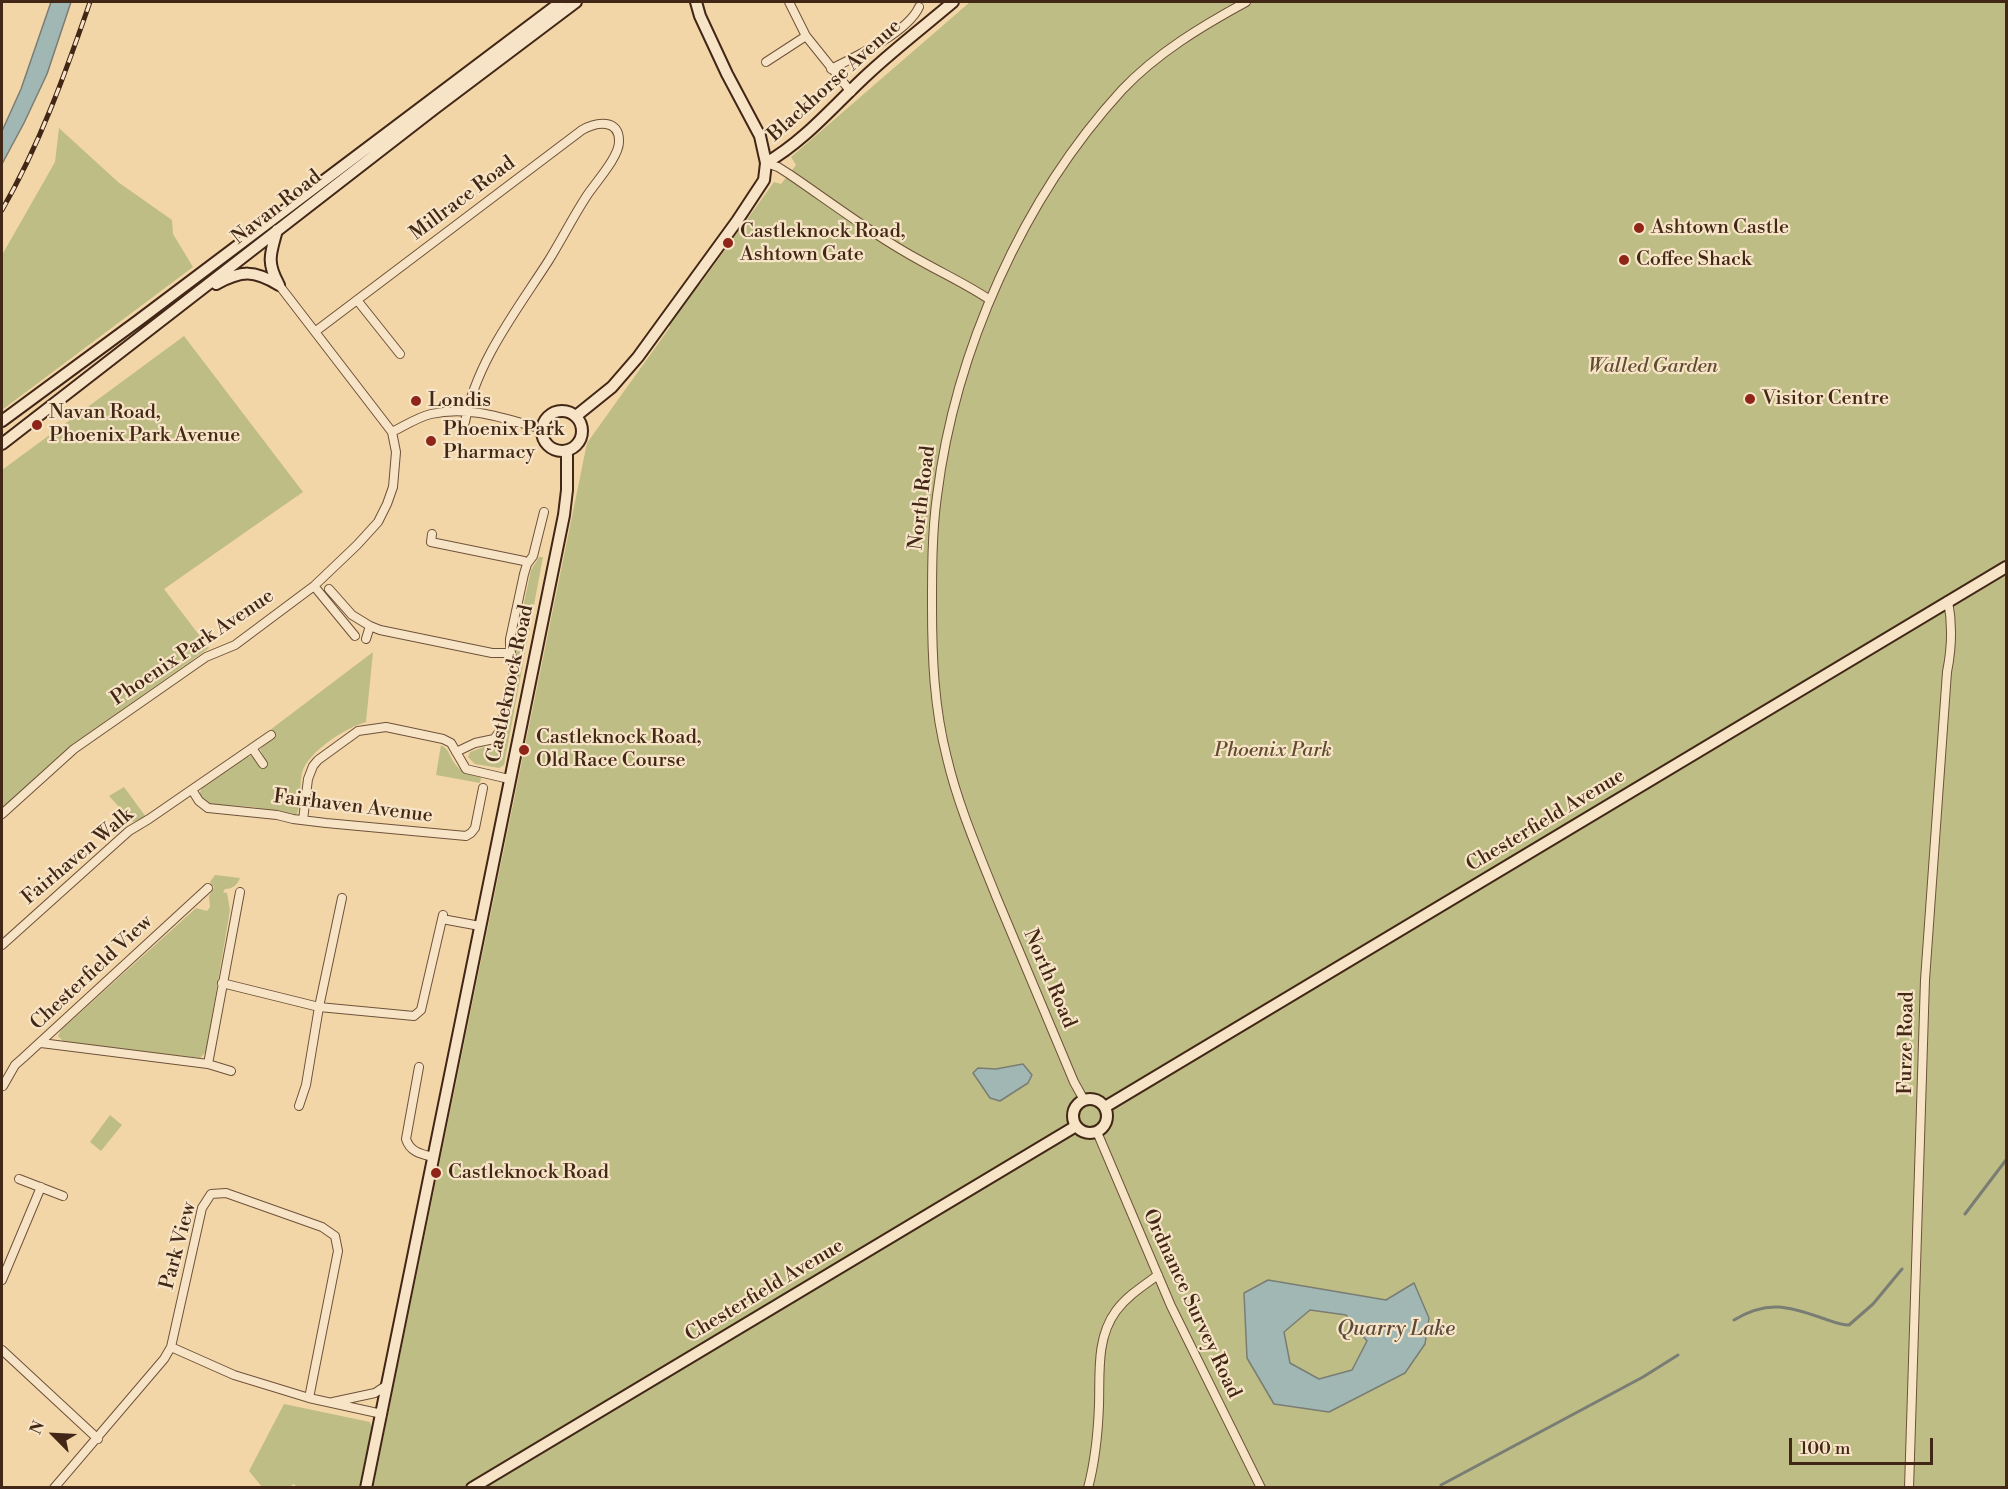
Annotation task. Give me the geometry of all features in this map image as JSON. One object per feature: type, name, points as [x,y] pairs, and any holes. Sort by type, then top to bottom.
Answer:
[{"type":"main road","name":"Navan Road","points":[[2,421],[561,2]]},
{"type":"main road","name":"Navan Road","points":[[2,444],[576,2]]},
{"type":"main road","points":[[576,416],[612,387],[638,357],[764,180],[766,163],[760,136],[727,74],[700,16],[696,2]]},
{"type":"main road","name":"Blackhorse Avenue","points":[[766,163],[779,156],[830,112],[869,72],[953,2]]},
{"type":"main road","points":[[277,230],[270,257],[271,271],[279,285]]},
{"type":"main road","points":[[192,298],[225,279],[241,274],[258,275],[279,285]]},
{"type":"main road","points":[[565,411],[576,416],[582,427],[582,434],[577,445],[567,451],[554,450],[544,441],[542,429],[547,417],[552,413],[565,411]]},
{"type":"main road","name":"Castleknock Road","points":[[366,1488],[564,515],[567,451]]},
{"type":"main road","name":"Chesterfield Avenue","points":[[1105,1107],[2007,567]]},
{"type":"main road","points":[[1084,1100],[1098,1101],[1105,1107],[1106,1123],[1097,1132],[1084,1132],[1073,1121],[1076,1106],[1084,1100]]},
{"type":"main road","name":"Chesterfield Avenue","points":[[472,1488],[1076,1126]]},
{"type":"street","points":[[789,2],[807,36],[850,92]]},
{"type":"street","name":"North Road","points":[[1084,1100],[1074,1082],[984,867],[946,757],[936,698],[932,653],[936,499],[954,407],[990,300],[1033,214],[1056,175],[1089,129],[1124,89],[1152,63],[1208,22],[1246,2]]},
{"type":"street","points":[[831,69],[874,47],[912,17],[919,7]]},
{"type":"street","points":[[765,62],[807,36]]},
{"type":"street","name":"Millrace Road","points":[[316,331],[582,130],[593,123],[603,122],[613,127],[618,135],[617,152],[586,198],[483,367],[467,412]]},
{"type":"street","points":[[766,163],[789,174],[901,249],[968,284],[990,300]]},
{"type":"street","points":[[279,285],[392,432],[430,414],[467,412],[509,418],[542,429]]},
{"type":"street","points":[[357,300],[399,354]]},
{"type":"street","points":[[465,422],[467,412]]},
{"type":"street","name":"Phoenix Park Avenue","points":[[2,814],[74,749],[206,657],[235,645],[314,586],[357,545],[378,522],[393,488],[396,452],[392,432]]},
{"type":"street","points":[[456,752],[475,743],[489,742],[498,736],[514,672],[510,639],[527,564],[533,556],[544,512]]},
{"type":"street","points":[[432,534],[431,542],[527,564]]},
{"type":"street","points":[[314,586],[355,636]]},
{"type":"street","points":[[329,589],[352,615],[380,630],[492,653],[511,653]]},
{"type":"street","name":"Furze Road","points":[[1909,1488],[1925,980],[1947,672],[1952,646],[1952,621],[1948,601]]},
{"type":"street","points":[[366,639],[370,626]]},
{"type":"street","points":[[303,820],[308,779],[313,766],[358,730],[386,727],[443,739],[451,743],[466,769],[509,779]]},
{"type":"street","points":[[192,790],[272,735]]},
{"type":"street","points":[[252,748],[263,764]]},
{"type":"street","name":"Fairhaven Avenue","points":[[192,790],[199,801],[208,808],[466,836],[475,828],[483,788]]},
{"type":"street","name":"Fairhaven Walk","points":[[2,945],[129,831],[192,790]]},
{"type":"street","name":"Chesterfield View","points":[[3,1086],[15,1065],[208,888]]},
{"type":"street","points":[[208,1064],[240,892]]},
{"type":"street","points":[[299,1106],[311,1063],[319,1007],[342,898]]},
{"type":"street","points":[[222,983],[319,1007],[414,1016],[418,1014],[422,1004],[443,917],[480,926]]},
{"type":"street","points":[[41,1042],[208,1064],[231,1071]]},
{"type":"street","points":[[420,1067],[406,1139],[408,1147],[416,1152],[433,1156]]},
{"type":"street","name":"Ordnance Survey Road","points":[[1097,1132],[1187,1340],[1261,1488]]},
{"type":"street","points":[[19,1179],[63,1196]]},
{"type":"street","points":[[2,1280],[41,1187]]},
{"type":"street","name":"Park View","points":[[171,1347],[202,1208],[211,1194],[226,1193],[322,1227],[335,1236],[338,1251],[309,1398]]},
{"type":"street","points":[[1088,1488],[1099,1408],[1100,1359],[1105,1335],[1115,1313],[1130,1295],[1158,1275]]},
{"type":"street","points":[[54,1488],[98,1439],[164,1359],[171,1347],[234,1375],[309,1398],[382,1414]]},
{"type":"street","points":[[2,1350],[98,1439]]},
{"type":"street","points":[[329,1402],[375,1393],[387,1384]]},
{"type":"green space","name":"Phoenix Park","points":[[970,2],[2006,2],[2006,1487],[373,1488],[587,443],[670,327],[669,325],[692,291],[701,283],[774,182],[781,184],[796,165],[791,157]]},
{"type":"green space","points":[[59,128],[118,182],[172,220],[173,234],[193,267],[2,410],[2,255],[55,162]]},
{"type":"green space","points":[[184,336],[303,492],[164,589],[209,648],[72,745],[2,809],[2,470]]},
{"type":"green space","points":[[539,557],[543,557],[504,765],[499,768],[475,764],[468,757],[470,752],[484,747],[497,747],[504,740],[519,669],[515,645],[531,570]]},
{"type":"green space","points":[[373,652],[366,722],[349,729],[319,749],[305,765],[297,814],[291,815],[253,807],[208,804],[199,795],[202,787],[245,757],[253,756],[260,766],[266,762],[260,749],[272,738],[270,730]]},
{"type":"green space","points":[[441,745],[460,769],[481,778],[480,783],[436,775]]},
{"type":"green space","points":[[124,787],[146,817],[133,822],[109,796]]},
{"type":"green space","points":[[215,875],[240,878],[238,883],[223,892],[227,893],[230,910],[206,1052],[200,1058],[64,1042],[58,1036],[61,1030],[196,908],[207,911],[210,907],[209,896],[214,887],[210,882]]},
{"type":"green space","points":[[110,1115],[122,1125],[101,1151],[90,1142]]},
{"type":"green space","points":[[284,1404],[370,1422],[372,1428],[359,1487],[297,1487],[294,1484],[289,1487],[262,1487],[249,1471]]},
{"type":"water","points":[[51,2],[71,2],[47,74],[2,164],[2,131],[21,89]]},
{"type":"water","points":[[1023,1064],[1032,1075],[1028,1083],[1000,1101],[990,1098],[973,1073],[978,1068],[996,1069]]},
{"type":"water","name":"Quarry Lake","points":[[1268,1280],[1386,1300],[1414,1283],[1429,1318],[1425,1344],[1405,1373],[1329,1412],[1274,1404],[1247,1358],[1244,1293]],"holes":[[[1310,1310],[1346,1315],[1367,1341],[1352,1370],[1319,1379],[1290,1363],[1284,1332]]]},
{"type":"waterway","points":[[1965,1214],[2006,1160]]},
{"type":"waterway","points":[[1734,1320],[1767,1307],[1778,1307],[1799,1310],[1836,1323],[1849,1325],[1873,1304],[1902,1269]]},
{"type":"waterway","points":[[1441,1485],[1643,1377],[1678,1355]]},
{"type":"railway","points":[[2,210],[40,134],[90,2]]},
{"type":"place","name":"Ashtown Castle","points":[[1639,228]]},
{"type":"place","name":"Castleknock Road, Ashtown Gate","points":[[728,243]]},
{"type":"place","name":"Coffee Shack","points":[[1624,260]]},
{"type":"place","name":"Visitor Centre","points":[[1750,399]]},
{"type":"place","name":"Londis","points":[[416,401]]},
{"type":"place","name":"Navan Road, Phoenix Park Avenue","points":[[37,425]]},
{"type":"place","name":"Phoenix Park Pharmacy","points":[[431,441]]},
{"type":"place","name":"Castleknock Road, Old Race Course","points":[[524,750]]},
{"type":"place","name":"Castleknock Road","points":[[436,1173]]},
{"type":"park label","name":"Walled Garden","points":[[1653,367]]}]
